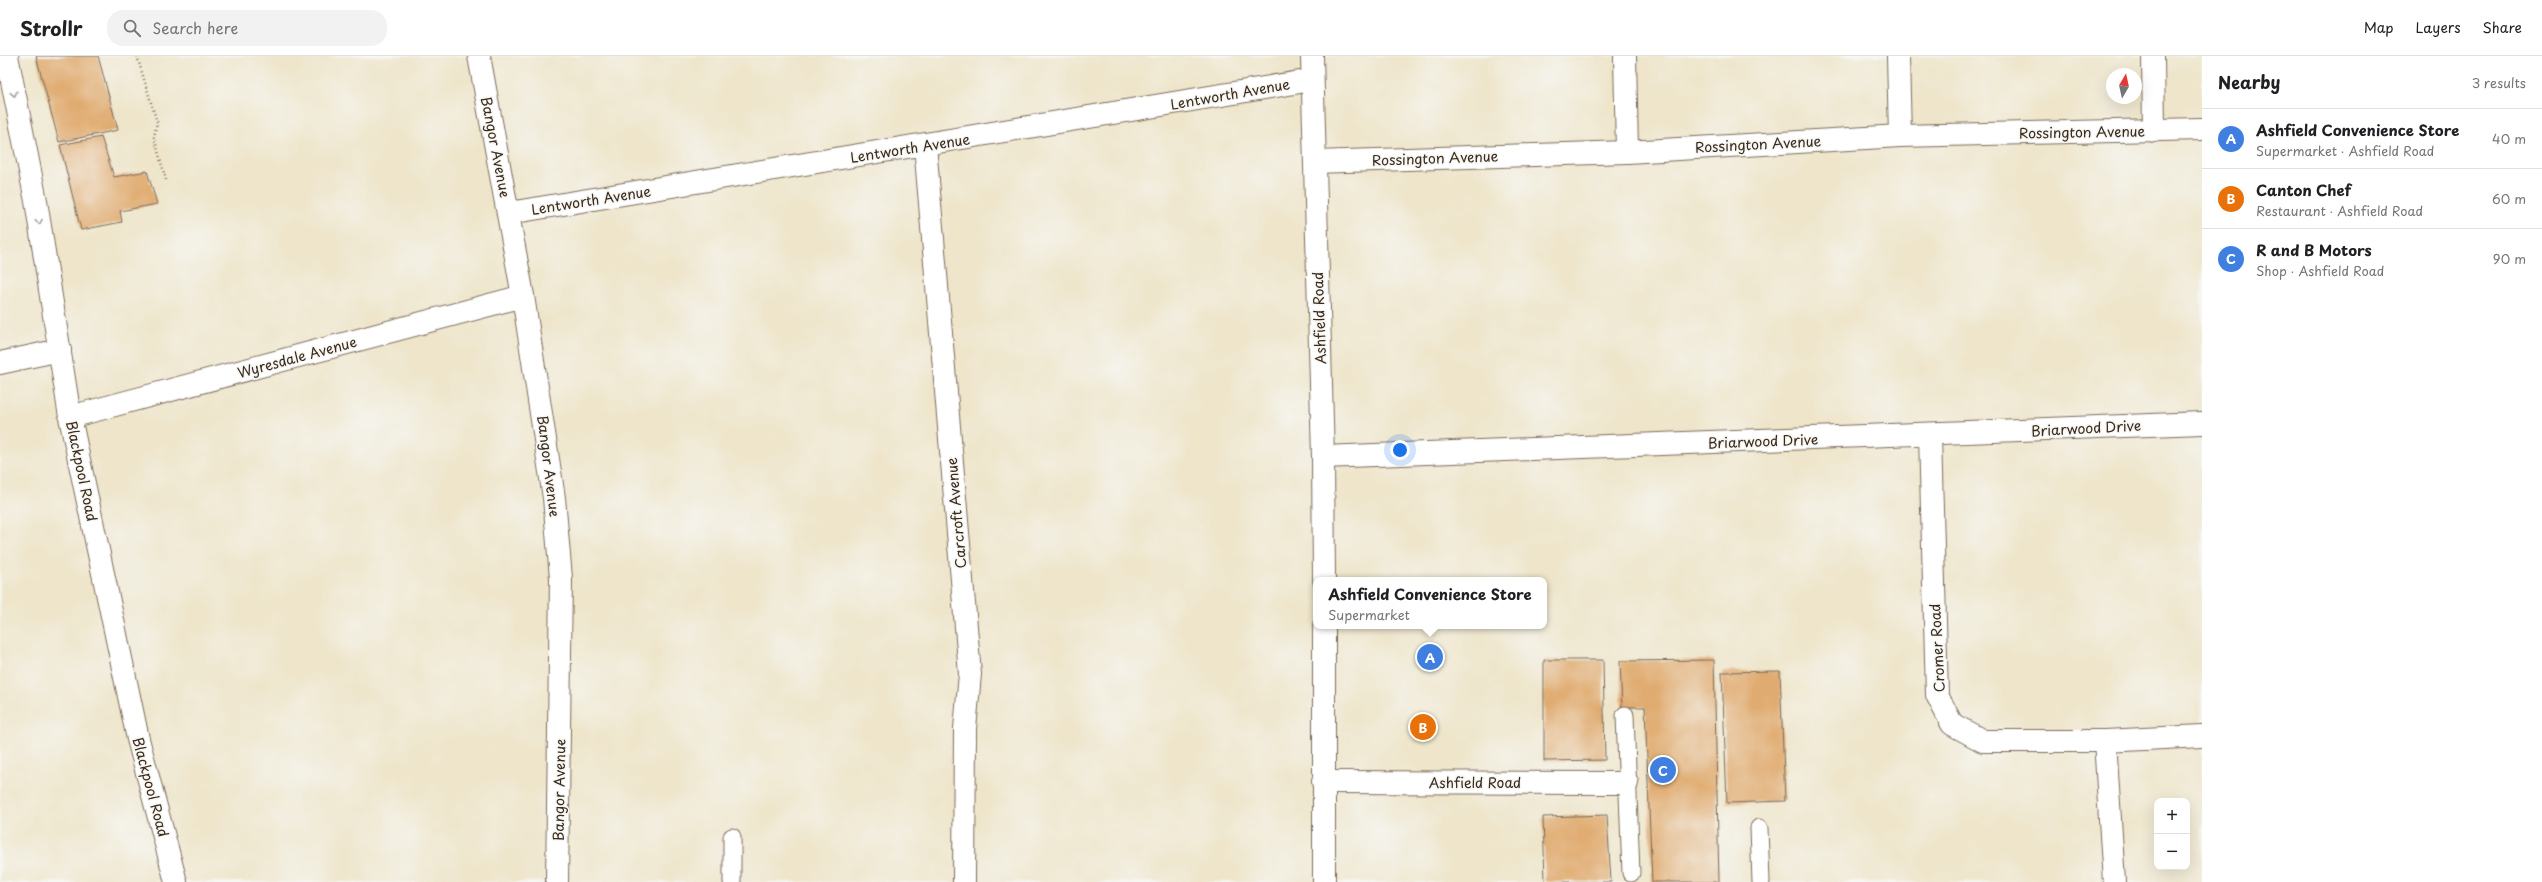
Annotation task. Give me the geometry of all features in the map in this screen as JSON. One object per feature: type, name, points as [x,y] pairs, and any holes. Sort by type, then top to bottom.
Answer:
[{"type":"street","name":"Blackpool Road","points":[[7,56],[36,201],[70,417],[138,740],[176,882]]},
{"type":"street","name":"Bangor Avenue","points":[[479,56],[509,213],[544,420],[554,498],[561,578],[558,882]]},
{"type":"street","name":"Ashfield Road","points":[[1312,56],[1323,457],[1324,577]]},
{"type":"street","points":[[1625,56],[1628,152]]},
{"type":"street","points":[[1898,56],[1900,136]]},
{"type":"street","points":[[2153,56],[2154,131]]},
{"type":"street","name":"Lentworth Avenue","points":[[509,213],[1312,80]]},
{"type":"street","name":"Rossington Avenue","points":[[1315,162],[1628,152],[1900,136],[2154,131],[2202,128]]},
{"type":"street","name":"Carcroft Avenue","points":[[925,145],[970,674],[965,729],[964,882]]},
{"type":"street","name":"Wyresdale Avenue","points":[[70,417],[523,296]]},
{"type":"street","points":[[0,363],[60,350]]},
{"type":"street","name":"Briarwood Drive","points":[[1323,457],[1930,435],[2202,423]]},
{"type":"street","name":"Cromer Road","points":[[1930,435],[1937,695],[1952,724],[1984,741],[2105,741],[2202,736]]},
{"type":"street","points":[[1324,629],[1324,882]]},
{"type":"street","points":[[2105,741],[2114,882]]},
{"type":"street","name":"Ashfield Road","points":[[1323,782],[1627,783]]},
{"type":"lane","points":[[1626,716],[1631,873]]},
{"type":"lane","points":[[1759,828],[1760,882]]},
{"type":"lane","points":[[732,838],[732,882]]},
{"type":"path","points":[[137,56],[157,122],[154,137],[166,180]]},
{"type":"building","points":[[36,56],[98,56],[118,130],[59,142]]},
{"type":"building","points":[[101,137],[114,177],[147,171],[157,204],[120,211],[122,222],[81,230],[60,145]]},
{"type":"building","points":[[1544,660],[1603,660],[1605,760],[1544,761]]},
{"type":"building","points":[[1714,660],[1719,882],[1652,882],[1645,707],[1622,707],[1620,661]]},
{"type":"building","points":[[1780,671],[1785,801],[1727,803],[1722,672]]},
{"type":"building","points":[[1607,815],[1611,882],[1545,882],[1543,817]]},
{"type":"place","name":"Ashfield Convenience Store","points":[[1430,657]]},
{"type":"place","name":"Canton Chef","points":[[1423,727]]},
{"type":"place","name":"R and B Motors","points":[[1663,770]]}]
